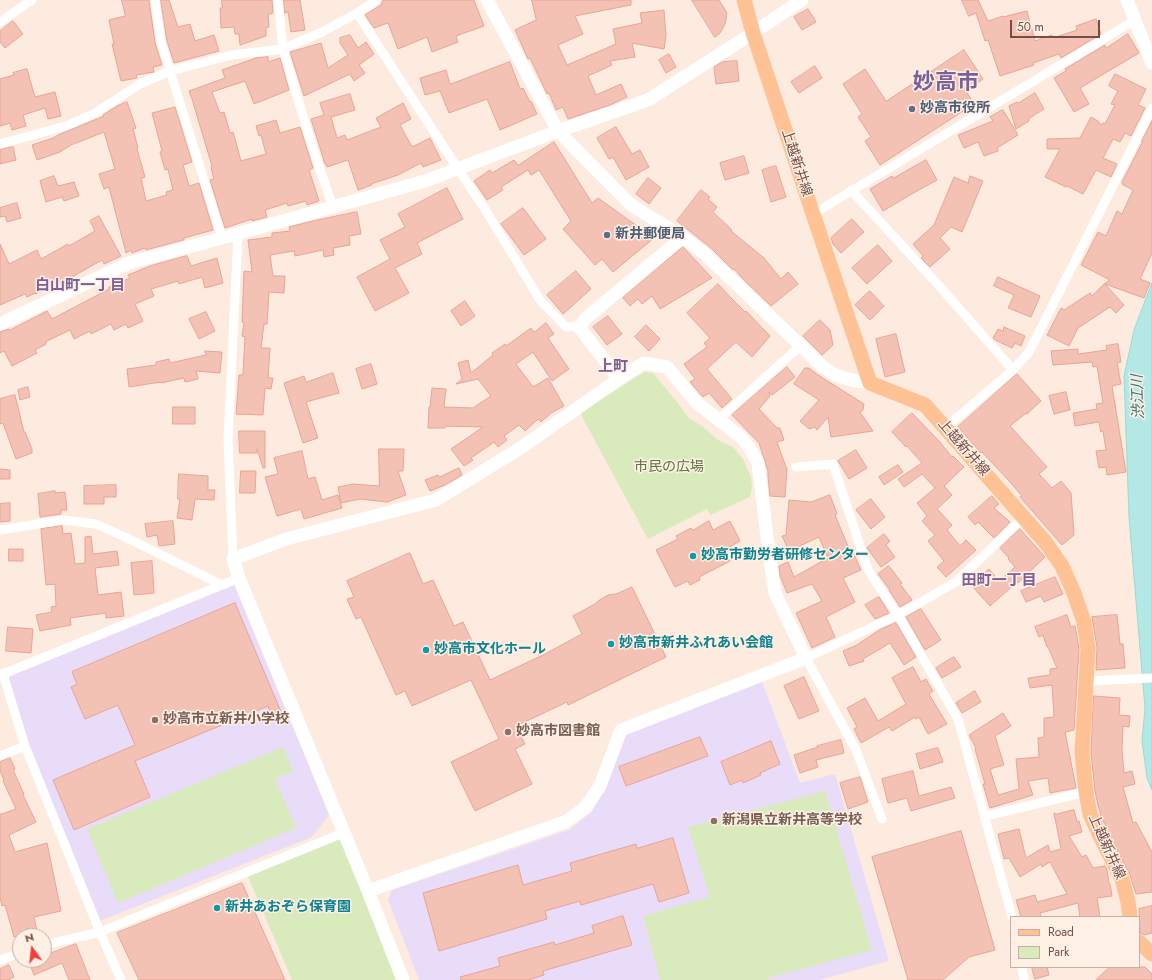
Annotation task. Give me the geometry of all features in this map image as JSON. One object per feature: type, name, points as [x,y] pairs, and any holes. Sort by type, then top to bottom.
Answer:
[{"type":"main road","name":"上越新井線","points":[[744,0],[813,214],[870,383],[925,405],[1046,543],[1062,566],[1074,593],[1084,622],[1088,648],[1082,753],[1086,792],[1090,814],[1122,879],[1130,916]]},
{"type":"main road","points":[[1140,943],[1152,954]]},
{"type":"street","points":[[0,22],[32,0]]},
{"type":"street","points":[[156,0],[161,42],[222,238]]},
{"type":"street","points":[[278,0],[283,49],[312,146],[333,207]]},
{"type":"street","points":[[0,144],[73,123],[95,113],[140,84],[170,71],[232,55],[283,49],[322,32],[378,0]]},
{"type":"street","points":[[487,0],[558,131],[631,205],[705,254],[823,367],[851,380],[870,383]]},
{"type":"street","points":[[0,324],[129,263],[425,181],[558,131],[648,100],[754,33],[802,0]]},
{"type":"street","points":[[1127,0],[1152,63]]},
{"type":"street","points":[[357,13],[483,206],[540,300],[566,327],[579,327]]},
{"type":"street","points":[[813,214],[1135,20]]},
{"type":"street","points":[[945,428],[1013,370],[1029,352],[1152,108]]},
{"type":"street","points":[[851,190],[942,289],[1013,370]]},
{"type":"street","points":[[238,234],[228,439],[233,559],[238,578],[368,891],[403,980]]},
{"type":"street","points":[[579,327],[586,318],[683,238]]},
{"type":"street","points":[[579,327],[619,379]]},
{"type":"street","points":[[718,420],[800,346]]},
{"type":"street","points":[[233,559],[286,539],[436,500],[522,447],[644,363],[667,367],[697,403],[742,438],[758,463],[769,553],[776,593],[806,658],[856,750],[882,819]]},
{"type":"street","points":[[796,467],[833,464],[868,570],[898,615],[958,719],[1012,916]]},
{"type":"street","points":[[368,891],[565,822],[585,808],[600,786],[621,730],[806,658],[898,615],[956,582],[1024,517]]},
{"type":"street","points":[[0,530],[62,520],[96,524],[222,585]]},
{"type":"street","points":[[119,979],[25,746],[2,674],[238,578]]},
{"type":"street","points":[[1086,681],[1152,678]]},
{"type":"street","points":[[0,756],[25,746]]},
{"type":"street","points":[[985,816],[1086,792]]},
{"type":"street","points":[[52,943],[100,932],[343,833]]},
{"type":"street","points":[[0,960],[12,956]]},
{"type":"street","points":[[1022,968],[1024,980]]},
{"type":"shaded area","name":"妙高市立新井小学校","points":[[234,585],[329,815],[312,837],[100,921],[33,760],[6,681],[10,676]]},
{"type":"shaded area","name":"新潟県立新井高等学校","points":[[761,679],[800,783],[835,774],[889,961],[819,980],[419,980],[388,900],[392,890],[569,830],[592,812],[604,788],[626,731]]},
{"type":"green space","name":"市民の広場","points":[[644,372],[653,373],[689,418],[702,426],[718,440],[733,447],[743,459],[751,477],[752,487],[750,497],[710,515],[707,509],[648,539],[580,413]]},
{"type":"green space","points":[[283,747],[293,771],[275,779],[296,828],[118,903],[87,829]]},
{"type":"green space","points":[[825,791],[872,950],[768,978],[768,980],[660,980],[643,916],[710,897],[688,827]]},
{"type":"green space","points":[[343,833],[402,980],[292,980],[246,872]]},
{"type":"water","name":"渋江川","points":[[1152,283],[1152,790],[1147,778],[1142,741],[1145,708],[1129,517],[1124,376],[1134,330]]},
{"type":"building","points":[[122,0],[149,0],[155,43],[162,65],[153,67],[154,72],[136,75],[137,78],[121,81],[112,44],[114,44],[109,20],[125,16]]},
{"type":"building","points":[[161,0],[169,0],[178,27],[190,24],[195,41],[214,35],[219,51],[174,63],[167,41]]},
{"type":"building","points":[[222,0],[272,0],[273,13],[268,14],[269,27],[266,28],[266,36],[240,45],[239,34],[235,34],[234,27],[221,28],[220,8],[222,8]]},
{"type":"building","points":[[284,0],[300,0],[305,30],[291,32],[288,12],[285,13]]},
{"type":"building","points":[[383,0],[474,0],[484,26],[456,36],[458,42],[432,52],[427,37],[398,49],[388,23],[374,28],[365,15],[381,5]]},
{"type":"building","points":[[532,0],[631,0],[631,5],[575,16],[583,34],[558,45],[567,65],[616,44],[613,29],[642,23],[640,13],[664,10],[666,35],[664,49],[632,43],[635,57],[610,61],[612,65],[588,76],[596,95],[621,84],[627,97],[610,105],[568,119],[563,107],[556,110],[549,93],[547,94],[530,58],[528,59],[515,30],[536,20]]},
{"type":"building","points":[[692,0],[719,0],[727,13],[725,24],[720,33],[715,37]]},
{"type":"building","points":[[962,0],[978,0],[988,21],[1027,11],[1035,41],[1052,35],[1053,38],[1077,30],[1076,26],[1096,19],[1101,34],[1061,58],[1059,54],[1033,63],[1034,65],[1000,76],[988,40],[985,41],[976,13],[969,16]]},
{"type":"building","points":[[808,9],[816,22],[802,30],[794,17]]},
{"type":"building","points":[[13,21],[23,34],[5,48],[0,42],[0,31]]},
{"type":"building","points":[[1128,34],[1139,53],[1080,88],[1089,104],[1074,112],[1054,78],[1066,71],[1065,69],[1105,45],[1106,48]]},
{"type":"building","points":[[350,35],[358,48],[366,42],[374,54],[359,65],[365,73],[354,81],[350,74],[304,96],[290,52],[321,43],[328,68],[348,55],[340,43],[340,38]]},
{"type":"building","name":"妙高市役所","points":[[964,50],[983,79],[966,91],[974,104],[880,165],[865,141],[871,137],[858,117],[862,114],[843,84],[865,69],[886,101]]},
{"type":"building","points":[[669,54],[676,67],[666,73],[659,60]]},
{"type":"building","points":[[268,57],[268,62],[280,58],[289,90],[254,104],[245,81],[212,92],[220,113],[224,112],[230,133],[233,132],[241,161],[266,154],[261,135],[259,136],[256,126],[276,120],[280,133],[300,127],[313,168],[309,170],[319,201],[307,205],[306,201],[288,206],[287,203],[265,210],[267,217],[252,221],[252,219],[225,228],[210,180],[214,179],[212,166],[189,91],[225,78],[222,70],[256,58]]},
{"type":"building","points":[[737,61],[739,81],[716,84],[714,67],[722,62]]},
{"type":"building","points":[[510,62],[520,89],[523,88],[537,114],[500,130],[487,99],[449,113],[440,91],[425,95],[420,78],[446,70],[450,84]]},
{"type":"building","points":[[815,66],[822,78],[799,93],[791,82]]},
{"type":"building","points":[[27,69],[35,97],[55,92],[61,116],[48,119],[45,108],[23,115],[26,126],[12,130],[10,123],[0,126],[0,79]]},
{"type":"building","points":[[1115,74],[1146,89],[1138,105],[1145,108],[1131,136],[1125,133],[1120,142],[1113,139],[1103,158],[1117,164],[1111,177],[1096,170],[1083,194],[1045,177],[1060,149],[1047,149],[1047,139],[1080,138],[1091,117],[1098,121],[1101,125],[1103,123],[1105,124],[1115,105],[1111,104],[1118,91],[1109,86]]},
{"type":"building","points":[[1035,93],[1044,109],[1016,129],[1009,106],[1017,102],[1018,103]]},
{"type":"building","points":[[350,94],[355,110],[331,117],[337,138],[345,135],[347,140],[381,127],[376,118],[403,103],[411,119],[400,125],[412,147],[430,138],[441,160],[423,167],[421,163],[398,175],[358,190],[348,160],[327,167],[325,164],[311,119],[324,115],[320,103]]},
{"type":"building","points":[[127,102],[136,128],[133,129],[145,177],[141,178],[146,201],[167,195],[166,192],[173,190],[168,169],[165,170],[160,152],[162,151],[152,113],[175,107],[192,162],[183,165],[189,186],[199,183],[213,230],[184,238],[184,240],[146,250],[145,248],[132,253],[131,250],[126,253],[109,187],[104,189],[99,174],[115,169],[104,132],[71,145],[60,152],[37,160],[32,145],[53,138],[104,116],[103,115],[117,106]]},
{"type":"building","points":[[1003,110],[1018,135],[997,148],[998,151],[984,156],[978,142],[964,148],[958,135],[993,121],[990,117]]},
{"type":"building","points":[[1152,121],[1152,253],[1140,279],[1150,283],[1144,298],[1105,284],[1124,305],[1116,313],[1110,307],[1078,328],[1069,346],[1047,335],[1061,308],[1064,310],[1090,293],[1092,296],[1104,284],[1110,280],[1081,265],[1098,232],[1106,236],[1117,211],[1122,214],[1133,190],[1122,184],[1122,182]]},
{"type":"building","points":[[616,127],[632,154],[640,150],[649,167],[626,180],[613,157],[609,159],[597,138]]},
{"type":"building","points":[[554,142],[592,203],[598,198],[654,238],[613,272],[602,259],[595,265],[563,229],[571,221],[539,170],[531,175],[528,170],[501,187],[503,190],[487,200],[474,181],[490,170],[492,173],[514,160],[518,165]]},
{"type":"building","points":[[13,147],[16,160],[0,164],[0,150]]},
{"type":"building","points":[[744,156],[749,173],[725,180],[720,163]]},
{"type":"building","points":[[926,160],[937,180],[883,211],[870,189],[892,176],[893,178]]},
{"type":"building","points":[[776,166],[786,197],[771,202],[762,170]]},
{"type":"building","points":[[54,176],[58,186],[74,182],[79,196],[64,201],[62,197],[46,202],[40,181]]},
{"type":"building","points":[[970,176],[983,181],[962,232],[951,227],[940,238],[950,249],[930,267],[921,258],[923,256],[913,244],[934,225],[954,177],[968,183]]},
{"type":"building","points":[[648,178],[661,188],[649,204],[636,194]]},
{"type":"building","points":[[447,188],[463,219],[417,243],[422,254],[395,268],[409,293],[375,311],[357,277],[390,259],[380,240],[405,227],[398,214]]},
{"type":"building","points":[[701,190],[710,197],[708,199],[717,207],[713,212],[732,230],[731,231],[764,258],[781,279],[788,272],[798,284],[771,306],[711,248],[677,221]]},
{"type":"building","points":[[17,203],[21,218],[7,222],[5,216],[0,217],[0,208]]},
{"type":"building","points":[[523,208],[546,239],[524,255],[501,224]]},
{"type":"building","points":[[357,212],[361,234],[349,236],[350,245],[333,248],[334,255],[324,257],[323,250],[295,256],[294,251],[270,255],[273,276],[285,276],[284,293],[269,292],[267,324],[264,324],[261,348],[270,348],[268,378],[273,378],[271,389],[265,388],[263,415],[236,414],[239,375],[243,375],[245,337],[242,336],[244,323],[242,322],[244,271],[252,272],[248,240],[272,237],[272,233],[290,231],[289,227]]},
{"type":"building","points":[[99,216],[121,256],[104,264],[102,260],[65,281],[27,297],[25,294],[0,305],[0,244],[9,264],[37,250],[41,259],[68,244],[69,246],[95,231],[90,221]]},
{"type":"building","points":[[852,219],[864,232],[841,253],[833,244],[831,238]]},
{"type":"building","points":[[878,245],[892,261],[867,284],[852,268]]},
{"type":"building","points":[[683,247],[712,278],[660,309],[652,296],[642,304],[638,299],[630,306],[623,298]]},
{"type":"building","points":[[187,256],[191,266],[217,258],[223,283],[205,288],[202,277],[179,284],[178,281],[151,289],[154,296],[135,304],[143,321],[128,328],[126,324],[114,330],[111,324],[91,334],[90,331],[74,339],[70,330],[45,342],[46,344],[35,350],[37,353],[12,366],[4,351],[0,353],[0,332],[10,330],[47,311],[52,319],[109,289],[109,287],[130,278],[128,275],[150,266]]},
{"type":"building","points":[[576,271],[591,289],[563,314],[547,295]]},
{"type":"building","points":[[998,277],[1040,296],[1031,317],[1008,308],[1014,295],[994,286]]},
{"type":"building","points":[[718,284],[770,336],[752,357],[736,342],[707,369],[732,399],[722,408],[709,393],[703,397],[690,382],[695,379],[684,364],[707,347],[704,343],[710,338],[687,313]]},
{"type":"building","points":[[870,291],[884,306],[870,320],[855,305]]},
{"type":"building","points":[[465,301],[475,316],[461,326],[451,311]]},
{"type":"building","points":[[206,312],[215,331],[199,339],[189,319]]},
{"type":"building","points":[[608,316],[622,334],[607,345],[593,327]]},
{"type":"building","points":[[820,320],[830,330],[833,345],[822,355],[803,336]]},
{"type":"building","points":[[546,323],[554,334],[548,338],[569,369],[552,381],[533,352],[516,364],[533,387],[548,378],[564,406],[551,413],[541,422],[538,419],[525,431],[519,425],[504,436],[507,440],[498,447],[494,442],[471,458],[473,460],[464,466],[451,449],[483,427],[445,426],[445,428],[428,428],[432,388],[446,389],[444,407],[473,408],[491,396],[478,379],[456,384],[462,379],[458,363],[468,360],[471,373],[493,355],[492,353],[505,344],[506,346],[531,328],[534,332]]},
{"type":"building","points":[[646,325],[660,339],[649,351],[635,337]]},
{"type":"building","points":[[1004,327],[1025,336],[1021,346],[1015,343],[1012,348],[993,338],[998,329],[1003,331]]},
{"type":"building","points":[[896,334],[905,372],[885,377],[876,339]]},
{"type":"building","points":[[1118,344],[1121,362],[1117,363],[1121,384],[1112,386],[1126,472],[1107,475],[1106,467],[1099,468],[1096,451],[1106,450],[1103,431],[1101,432],[1099,422],[1075,426],[1073,413],[1097,409],[1096,404],[1103,403],[1097,366],[1093,367],[1092,362],[1053,365],[1051,351],[1078,349],[1078,354],[1107,350],[1106,346]]},
{"type":"building","points":[[205,351],[222,352],[220,373],[196,371],[198,379],[185,382],[184,378],[161,383],[129,387],[127,369],[156,365],[156,362],[169,359],[170,363],[206,355]]},
{"type":"building","points":[[371,364],[377,384],[362,389],[356,369]]},
{"type":"building","points":[[787,367],[795,377],[772,395],[769,392],[770,396],[759,409],[777,428],[780,428],[784,440],[777,442],[787,468],[785,497],[770,496],[768,471],[759,443],[732,415]]},
{"type":"building","points":[[805,368],[809,368],[864,404],[863,410],[860,412],[873,431],[831,437],[828,417],[817,430],[815,427],[809,429],[800,421],[819,400],[794,384]]},
{"type":"building","points":[[333,373],[339,393],[306,402],[318,438],[303,443],[284,383],[304,376],[306,382]]},
{"type":"building","points":[[1017,374],[1041,401],[1027,414],[1026,413],[1010,426],[1047,467],[1039,474],[1052,488],[1061,481],[1071,493],[1074,535],[1062,545],[1020,497],[1022,496],[1010,482],[958,427]]},
{"type":"building","points":[[28,387],[30,397],[20,400],[18,390]]},
{"type":"building","points":[[1066,392],[1070,410],[1054,414],[1049,396]]},
{"type":"building","points":[[15,395],[24,432],[32,449],[32,453],[16,459],[3,423],[0,424],[0,399]]},
{"type":"building","points":[[173,407],[195,407],[195,424],[173,424]]},
{"type":"building","points":[[912,413],[952,457],[953,456],[964,467],[944,486],[952,495],[937,509],[952,525],[947,530],[960,546],[966,540],[976,550],[946,577],[937,567],[944,561],[928,541],[935,535],[922,521],[927,516],[917,503],[935,488],[922,474],[904,487],[898,479],[922,463],[892,432]]},
{"type":"building","points":[[239,431],[265,431],[265,468],[263,468],[257,449],[257,453],[240,453]]},
{"type":"building","points":[[379,449],[404,449],[403,471],[398,471],[406,495],[387,502],[360,499],[341,503],[338,487],[353,484],[379,486]]},
{"type":"building","points":[[856,450],[867,468],[849,479],[838,461]]},
{"type":"building","points":[[302,451],[308,479],[315,477],[322,500],[338,495],[342,508],[304,519],[301,509],[277,516],[265,477],[278,474],[274,458]]},
{"type":"building","points":[[898,465],[903,472],[884,485],[879,477]]},
{"type":"building","points":[[459,468],[462,475],[445,485],[430,491],[425,480],[438,475],[439,477]]},
{"type":"building","points":[[0,469],[10,470],[10,479],[0,479]]},
{"type":"building","points":[[241,471],[256,471],[255,493],[240,493]]},
{"type":"building","points":[[179,474],[208,476],[208,490],[215,490],[214,500],[195,499],[192,520],[177,518],[180,499],[178,499]]},
{"type":"building","points":[[116,485],[116,497],[104,497],[104,504],[84,504],[84,486]]},
{"type":"building","points":[[55,491],[55,493],[65,492],[67,510],[61,510],[61,514],[40,517],[38,494]]},
{"type":"building","points":[[830,495],[837,514],[835,515],[850,551],[852,550],[861,570],[843,578],[855,602],[826,617],[835,637],[812,648],[796,613],[822,601],[812,584],[787,593],[780,576],[779,566],[788,562],[794,577],[828,558],[819,537],[789,551],[782,536],[786,535],[789,500],[811,502]]},
{"type":"building","points":[[992,496],[999,504],[994,508],[1010,522],[994,538],[978,522],[975,525],[968,517]]},
{"type":"building","points":[[871,499],[885,517],[871,529],[856,510]]},
{"type":"building","points":[[10,503],[10,521],[0,522],[0,504]]},
{"type":"building","points":[[173,521],[175,544],[159,546],[157,535],[147,537],[145,524]]},
{"type":"building","name":"妙高市勤労者研修センター","points":[[709,521],[713,530],[730,521],[740,541],[724,550],[730,561],[699,577],[700,580],[690,585],[688,581],[675,587],[656,550],[678,539],[676,536],[691,528],[693,530]]},
{"type":"building","points":[[62,526],[63,534],[71,533],[75,564],[85,563],[85,537],[91,536],[93,554],[117,551],[119,565],[95,568],[98,595],[121,592],[124,616],[106,618],[106,613],[70,618],[71,625],[40,631],[36,615],[52,612],[51,607],[56,606],[55,584],[46,585],[41,529]]},
{"type":"building","points":[[1020,529],[1045,557],[1018,583],[1017,582],[990,606],[971,585],[989,569],[999,581],[1015,567],[1000,548]]},
{"type":"building","points":[[884,534],[890,541],[886,545],[895,557],[881,567],[867,548]]},
{"type":"building","points":[[9,549],[23,549],[23,561],[9,561]]},
{"type":"building","points":[[410,553],[423,584],[433,580],[454,626],[463,622],[490,680],[543,655],[582,634],[573,616],[608,595],[616,594],[632,587],[666,657],[568,705],[567,702],[516,726],[525,744],[515,749],[532,784],[475,811],[451,762],[499,739],[471,680],[412,706],[405,691],[396,695],[361,617],[356,619],[347,599],[354,597],[347,581]]},
{"type":"building","points":[[152,561],[154,593],[134,595],[131,563]]},
{"type":"building","points":[[889,566],[902,583],[900,584],[912,600],[900,607],[878,574]]},
{"type":"building","points":[[1055,577],[1063,594],[1044,602],[1041,596],[1026,602],[1021,591]]},
{"type":"building","points":[[879,597],[889,613],[875,619],[865,605]]},
{"type":"building","points":[[235,603],[282,714],[272,717],[268,706],[135,761],[150,797],[74,830],[53,780],[135,745],[118,705],[85,719],[71,687],[77,684],[72,672]]},
{"type":"building","points":[[921,609],[941,640],[925,650],[906,617]]},
{"type":"building","points":[[1067,615],[1071,627],[1075,626],[1079,648],[1074,730],[1065,732],[1076,788],[1050,793],[1048,778],[1028,781],[1033,795],[990,808],[983,784],[985,784],[975,749],[976,748],[969,735],[1003,713],[1011,726],[995,736],[1004,765],[990,769],[998,795],[1019,789],[1016,759],[1039,757],[1038,738],[1044,737],[1044,718],[1054,717],[1052,685],[1030,688],[1028,678],[1050,675],[1050,669],[1057,668],[1043,635],[1039,637],[1035,627]]},
{"type":"building","points":[[1117,615],[1120,644],[1123,644],[1125,668],[1096,670],[1097,647],[1092,617]]},
{"type":"building","points":[[896,623],[916,657],[904,665],[890,643],[863,659],[864,661],[849,666],[843,651],[855,646],[881,629]]},
{"type":"building","points":[[8,627],[33,629],[31,653],[6,651]]},
{"type":"building","points":[[954,657],[961,667],[942,678],[936,668]]},
{"type":"building","points":[[913,667],[921,682],[926,679],[933,691],[929,694],[947,724],[928,734],[919,717],[916,719],[915,717],[892,731],[889,727],[861,743],[854,729],[857,727],[847,708],[865,698],[878,721],[906,704],[892,678]]},
{"type":"building","points":[[804,677],[819,711],[799,719],[784,686]]},
{"type":"building","points":[[975,691],[981,702],[962,713],[956,703]]},
{"type":"building","points":[[1094,696],[1120,698],[1119,715],[1130,716],[1129,727],[1123,726],[1122,750],[1124,773],[1132,771],[1135,784],[1123,787],[1133,823],[1136,822],[1152,852],[1152,892],[1136,894],[1130,875],[1101,816],[1095,791],[1091,753]]},
{"type":"building","points":[[700,737],[708,756],[626,786],[619,767]]},
{"type":"building","points":[[841,740],[844,753],[816,760],[818,767],[800,773],[794,755],[818,747],[817,746]]},
{"type":"building","points":[[771,741],[780,764],[743,783],[742,780],[730,785],[721,762]]},
{"type":"building","points":[[938,748],[943,762],[920,769],[916,754]]},
{"type":"building","points":[[10,758],[15,769],[13,770],[24,794],[23,795],[36,822],[9,835],[15,852],[47,843],[61,911],[34,917],[36,928],[12,928],[12,930],[5,905],[2,906],[0,897],[0,814],[16,809],[3,781],[4,780],[0,771],[0,762]]},
{"type":"building","points":[[913,771],[919,796],[951,787],[955,798],[911,811],[907,798],[888,803],[882,779]]},
{"type":"building","points":[[860,777],[868,802],[848,809],[840,783]]},
{"type":"building","points":[[1074,810],[1077,822],[1079,821],[1082,832],[1069,836],[1082,857],[1086,855],[1093,868],[1105,866],[1107,870],[1112,896],[1097,898],[1100,916],[1080,916],[1078,903],[1040,913],[1041,916],[1021,916],[1016,900],[1035,895],[1037,902],[1067,894],[1050,862],[1042,867],[1041,864],[1020,877],[1009,858],[1004,859],[998,834],[1019,829],[1026,858],[1048,845],[1050,852],[1061,849],[1054,813],[1056,814]]},
{"type":"building","points":[[961,831],[995,950],[969,957],[943,980],[908,980],[872,857]]},
{"type":"building","points":[[673,838],[689,893],[659,902],[653,884],[581,905],[580,901],[545,911],[547,919],[439,951],[423,893],[518,865],[523,885],[572,871],[570,863],[636,844],[637,848]]},
{"type":"building","name":"新井あおぞら保育園","points":[[242,883],[285,980],[139,980],[117,933]]},
{"type":"building","points":[[1152,906],[1152,933],[1144,935],[1140,933],[1139,909]]},
{"type":"building","points":[[623,916],[632,945],[543,971],[544,975],[528,980],[461,980],[460,977],[500,966],[498,958],[554,942],[555,945],[594,933],[592,926]]},
{"type":"building","points":[[76,944],[90,980],[69,980],[62,963],[52,967],[52,953]]},
{"type":"building","points":[[9,965],[14,977],[8,980],[0,980],[0,969]]},
{"type":"building","points":[[1145,967],[1152,974],[1152,980],[1096,980],[1109,968]]},
{"type":"building","points":[[31,968],[50,968],[34,975]]},
{"type":"building","points":[[1032,968],[1047,968],[1049,975],[1035,979]]},
{"type":"place","name":"妙高市役所","points":[[912,109]]},
{"type":"place","name":"新井郵便局","points":[[607,235]]},
{"type":"place","name":"妙高市勤労者研修センター","points":[[693,556]]},
{"type":"place","name":"妙高市新井ふれあい会館","points":[[611,644]]},
{"type":"place","name":"妙高市文化ホール","points":[[426,650]]},
{"type":"place","name":"妙高市立新井小学校","points":[[155,720]]},
{"type":"place","name":"妙高市図書館","points":[[508,732]]},
{"type":"place","name":"新潟県立新井高等学校","points":[[714,821]]},
{"type":"place","name":"新井あおぞら保育園","points":[[217,908]]},
{"type":"district","name":"妙高市","points":[[946,84]]},
{"type":"district","name":"白山町一丁目","points":[[80,286]]},
{"type":"district","name":"上町","points":[[613,367]]},
{"type":"district","name":"田町一丁目","points":[[999,581]]}]
